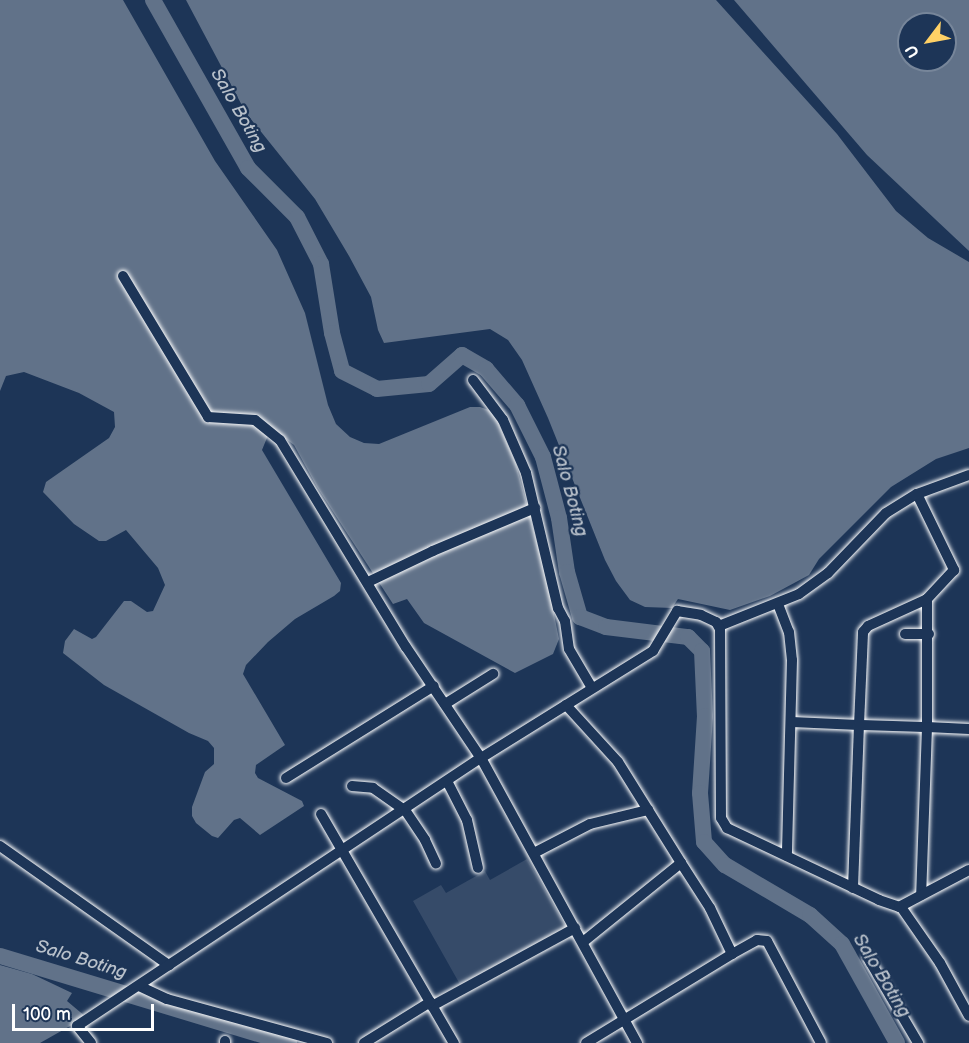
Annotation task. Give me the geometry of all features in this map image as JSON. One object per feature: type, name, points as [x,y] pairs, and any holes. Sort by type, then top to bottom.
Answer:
[{"type":"street","points":[[123,276],[208,417],[255,420],[280,440],[406,647],[481,758],[638,1043]]},
{"type":"street","points":[[473,380],[507,427],[516,455],[526,473],[558,608],[565,621],[569,650],[592,688]]},
{"type":"street","points":[[91,1043],[77,1026],[111,1006],[481,758],[657,648],[677,611],[687,610],[719,626],[778,604],[799,594],[828,573],[886,513],[917,494],[969,475]]},
{"type":"street","points":[[853,888],[863,632],[868,626],[927,599],[954,570],[917,494]]},
{"type":"street","points":[[368,582],[433,551],[535,508]]},
{"type":"street","points":[[921,896],[929,634],[927,599]]},
{"type":"street","points":[[778,604],[792,646],[792,722],[787,856]]},
{"type":"street","points":[[719,626],[722,819],[724,825],[736,833],[853,888],[901,907],[934,953],[969,1016]]},
{"type":"street","points":[[905,634],[929,634]]},
{"type":"street","points":[[445,704],[493,674]]},
{"type":"street","points":[[286,778],[434,686]]},
{"type":"street","points":[[566,705],[607,747],[710,908],[732,954]]},
{"type":"street","points":[[792,722],[969,729]]},
{"type":"street","points":[[447,781],[466,820],[478,868]]},
{"type":"street","points":[[352,786],[373,788],[405,810],[425,840],[436,864]]},
{"type":"street","points":[[534,853],[590,824],[648,810]]},
{"type":"street","points":[[321,814],[454,1043]]},
{"type":"street","points":[[0,846],[169,965]]},
{"type":"street","points":[[583,942],[681,863]]},
{"type":"street","points":[[901,907],[969,870]]},
{"type":"street","points":[[364,1043],[431,1004],[575,928]]},
{"type":"street","points":[[585,1043],[757,940],[767,941],[821,1043]]},
{"type":"street","points":[[868,958],[918,1043]]},
{"type":"street","points":[[138,987],[167,999],[215,1010],[302,1040],[327,1043]]},
{"type":"shaded area","points":[[0,0],[123,0],[215,161],[277,250],[305,313],[328,405],[336,424],[350,437],[364,443],[379,444],[470,407],[480,407],[489,410],[495,416],[516,464],[548,584],[559,639],[553,654],[515,673],[424,623],[407,599],[393,604],[317,487],[294,445],[271,428],[262,450],[341,583],[340,591],[334,596],[295,619],[268,642],[246,665],[243,674],[285,745],[256,765],[255,773],[258,778],[302,801],[304,806],[260,835],[240,818],[234,820],[218,838],[196,823],[192,816],[192,807],[205,772],[214,764],[214,748],[208,741],[189,733],[104,685],[63,653],[65,641],[74,629],[92,639],[96,637],[124,601],[131,601],[147,612],[153,611],[165,585],[158,568],[126,530],[106,541],[99,541],[74,524],[43,492],[46,482],[109,438],[115,427],[114,412],[79,393],[24,372],[6,376],[0,391]]},
{"type":"shaded area","points":[[186,0],[716,0],[837,134],[896,211],[928,238],[969,262],[969,448],[936,459],[891,487],[819,559],[809,575],[770,596],[730,610],[678,599],[672,608],[645,607],[630,600],[616,581],[605,560],[548,418],[522,360],[508,340],[490,329],[384,343],[378,330],[371,297],[349,256],[315,199],[246,113]]},
{"type":"shaded area","points":[[734,0],[969,0],[969,251],[867,155]]},
{"type":"shaded area","points":[[527,859],[567,929],[462,988],[413,901],[441,885],[446,893],[485,871],[490,880]]},
{"type":"shaded area","points":[[0,965],[32,974],[72,993],[67,1001],[86,1017],[40,1043],[0,1043]]},
{"type":"waterway","name":"Salo Boting","points":[[153,0],[248,168],[297,217],[321,264],[332,333],[342,371],[377,389],[429,384],[462,355],[486,369],[517,405],[543,457],[559,518],[567,572],[580,617],[606,627],[688,637],[702,651],[705,716],[700,793],[704,842],[725,865],[810,915],[842,944],[897,1043]]},
{"type":"waterway","name":"Salo Boting","points":[[0,956],[289,1043]]}]
